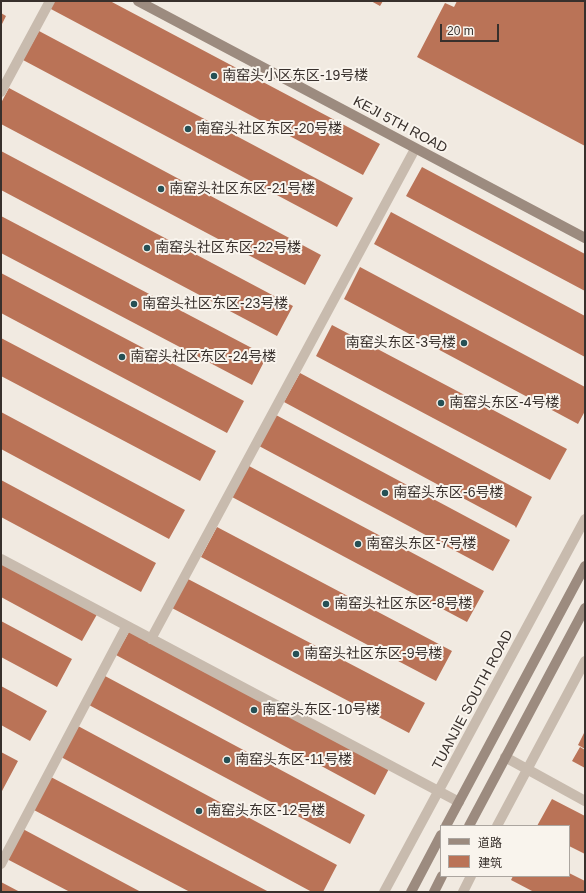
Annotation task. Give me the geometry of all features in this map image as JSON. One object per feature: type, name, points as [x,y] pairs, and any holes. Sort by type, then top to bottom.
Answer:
[{"type":"main road","name":"KEJI 5TH ROAD","points":[[138,1],[585,238]]},
{"type":"main road","points":[[447,825],[585,566]]},
{"type":"main road","points":[[470,825],[585,608]]},
{"type":"main road","points":[[411,892],[440,837]]},
{"type":"main road","points":[[434,892],[442,877]]},
{"type":"street","points":[[1,92],[50,1]]},
{"type":"street","points":[[150,639],[415,149]]},
{"type":"street","name":"TUANJIE SOUTH ROAD","points":[[384,892],[438,791],[442,784],[446,781],[585,519]]},
{"type":"street","points":[[1,559],[126,627],[459,802]]},
{"type":"street","points":[[1,864],[126,627]]},
{"type":"street","points":[[498,825],[526,769],[585,661]]},
{"type":"street","points":[[505,758],[585,801]]},
{"type":"street","points":[[463,892],[470,877]]},
{"type":"building","name":"南窑头小区东区-19号楼","points":[[53,1],[110,1],[380,144],[363,175],[49,8]]},
{"type":"building","points":[[371,1],[383,1],[380,6]]},
{"type":"building","points":[[457,1],[585,1],[585,146],[417,57],[445,3],[454,7]]},
{"type":"building","points":[[1,13],[6,16],[1,26]]},
{"type":"building","name":"南窑头社区东区-20号楼","points":[[39,31],[353,198],[337,227],[23,60]]},
{"type":"building","name":"南窑头社区东区-21号楼","points":[[9,88],[321,255],[305,285],[1,124],[1,103]]},
{"type":"building","name":"南窑头社区东区-22号楼","points":[[1,151],[293,306],[277,336],[1,190]]},
{"type":"building","points":[[422,167],[585,254],[585,291],[406,196]]},
{"type":"building","points":[[391,212],[585,316],[585,357],[374,244]]},
{"type":"building","name":"南窑头社区东区-23号楼","points":[[1,216],[267,356],[252,385],[1,253]]},
{"type":"building","name":"南窑头东区-3号楼","points":[[360,267],[585,387],[585,411],[578,424],[344,299]]},
{"type":"building","name":"南窑头社区东区-24号楼","points":[[1,273],[244,401],[227,433],[1,313]]},
{"type":"building","name":"南窑头东区-4号楼","points":[[332,325],[567,449],[550,480],[316,356]]},
{"type":"building","points":[[1,338],[216,451],[200,481],[1,376]]},
{"type":"building","points":[[300,373],[532,497],[516,528],[515,526],[284,402]]},
{"type":"building","points":[[1,412],[185,510],[169,539],[1,449]]},
{"type":"building","name":"南窑头东区-6号楼","points":[[276,415],[510,540],[493,571],[259,446]]},
{"type":"building","name":"南窑头东区-7号楼","points":[[249,466],[484,591],[467,622],[232,497]]},
{"type":"building","points":[[1,480],[156,563],[141,592],[1,517]]},
{"type":"building","name":"南窑头社区东区-8号楼","points":[[217,527],[452,651],[436,681],[201,557]]},
{"type":"building","points":[[1,555],[100,609],[82,641],[1,597]]},
{"type":"building","name":"南窑头社区东区-9号楼","points":[[188,579],[425,703],[409,733],[172,608]]},
{"type":"building","points":[[1,621],[72,659],[57,687],[1,657]]},
{"type":"building","name":"南窑头东区-10号楼","points":[[133,625],[391,765],[375,795],[116,655]]},
{"type":"building","name":"南窑头东区-11号楼","points":[[105,676],[365,815],[350,844],[89,705]]},
{"type":"building","points":[[1,686],[47,711],[30,741],[1,725]]},
{"type":"building","name":"南窑头东区-12号楼","points":[[78,726],[337,865],[323,892],[312,892],[61,757]]},
{"type":"building","points":[[585,731],[585,749],[578,745]]},
{"type":"building","points":[[580,747],[585,750],[585,768],[572,761]]},
{"type":"building","points":[[1,752],[18,761],[2,791],[1,790]]},
{"type":"building","points":[[49,776],[269,892],[190,892],[32,809]]},
{"type":"building","points":[[552,799],[585,816],[585,854],[570,846],[570,825],[538,825]]},
{"type":"building","points":[[21,828],[141,892],[70,892],[5,858]]},
{"type":"building","points":[[570,874],[585,881],[585,892],[534,892],[511,880],[512,877],[570,877]]},
{"type":"building","points":[[1,882],[20,892],[1,892]]},
{"type":"place","name":"南窑头小区东区-19号楼","points":[[214,76]]},
{"type":"place","name":"南窑头社区东区-20号楼","points":[[188,129]]},
{"type":"place","name":"南窑头社区东区-21号楼","points":[[161,189]]},
{"type":"place","name":"南窑头社区东区-22号楼","points":[[147,248]]},
{"type":"place","name":"南窑头社区东区-23号楼","points":[[134,304]]},
{"type":"place","name":"南窑头东区-3号楼","points":[[464,343]]},
{"type":"place","name":"南窑头社区东区-24号楼","points":[[122,357]]},
{"type":"place","name":"南窑头东区-4号楼","points":[[441,403]]},
{"type":"place","name":"南窑头东区-6号楼","points":[[385,493]]},
{"type":"place","name":"南窑头东区-7号楼","points":[[358,544]]},
{"type":"place","name":"南窑头社区东区-8号楼","points":[[326,604]]},
{"type":"place","name":"南窑头社区东区-9号楼","points":[[296,654]]},
{"type":"place","name":"南窑头东区-10号楼","points":[[254,710]]},
{"type":"place","name":"南窑头东区-11号楼","points":[[227,760]]},
{"type":"place","name":"南窑头东区-12号楼","points":[[199,811]]}]
